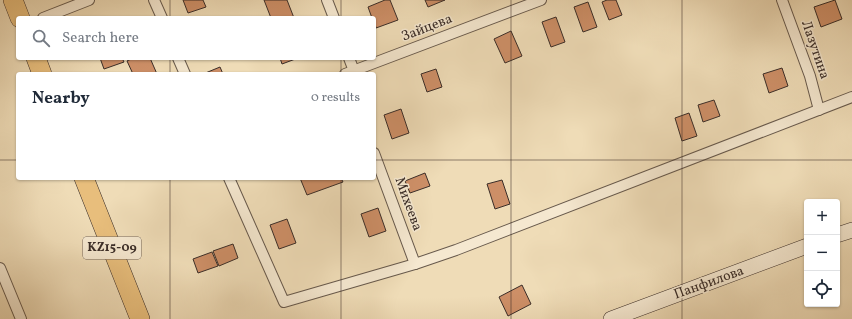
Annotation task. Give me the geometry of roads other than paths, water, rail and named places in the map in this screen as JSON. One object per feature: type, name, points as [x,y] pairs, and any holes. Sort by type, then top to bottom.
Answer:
[{"type":"highway","points":[[13,0],[19,16]]},
{"type":"highway","points":[[37,60],[41,72]]},
{"type":"highway","name":"KZ15-09","points":[[85,180],[140,319]]},
{"type":"street","points":[[48,16],[89,0]]},
{"type":"street","points":[[154,0],[161,16]]},
{"type":"street","points":[[327,0],[333,16]]},
{"type":"street","name":"Зайцева","points":[[349,72],[541,0]]},
{"type":"street","name":"Лазутина","points":[[782,0],[810,76],[819,110]]},
{"type":"street","points":[[179,60],[184,72]]},
{"type":"street","points":[[349,60],[349,72]]},
{"type":"street","points":[[230,180],[284,302],[415,264],[464,247],[852,97]]},
{"type":"street","name":"Михеева","points":[[376,158],[415,264]]},
{"type":"street","points":[[840,234],[852,230]]},
{"type":"street","name":"Панфилова","points":[[611,319],[804,247]]},
{"type":"street","points":[[0,268],[21,319]]}]
